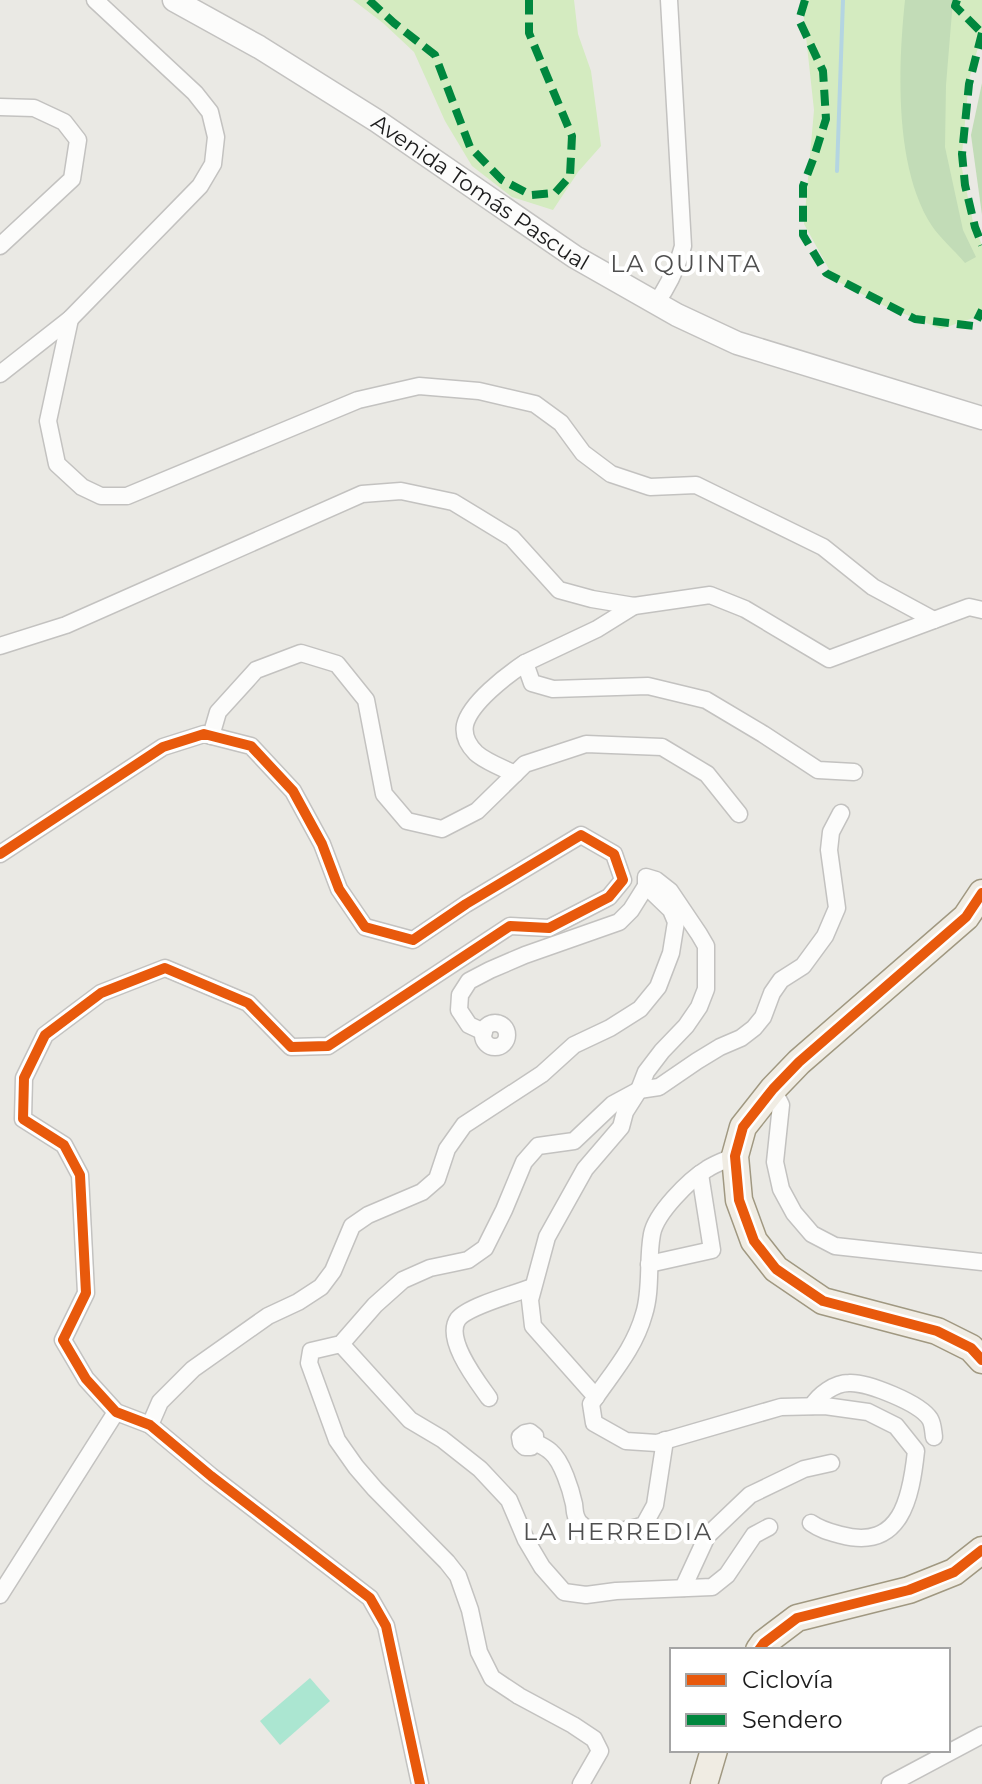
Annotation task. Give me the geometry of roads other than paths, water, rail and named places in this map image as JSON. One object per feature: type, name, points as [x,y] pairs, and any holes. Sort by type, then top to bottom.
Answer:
[{"type":"main road","points":[[982,893],[966,917],[799,1062],[773,1089],[743,1127],[735,1156],[739,1200],[754,1241],[776,1269],[823,1301],[937,1331],[971,1348],[982,1360]]},
{"type":"main road","points":[[760,1648],[797,1618],[909,1590],[954,1572],[982,1550]]},
{"type":"main road","points":[[704,1784],[713,1752]]},
{"type":"street","points":[[0,374],[70,319],[200,186],[213,164],[216,137],[210,112],[195,93],[95,0]]},
{"type":"street","name":"Avenida Tomás Pascual","points":[[174,0],[259,47],[377,121],[575,257],[677,315],[737,343],[982,418]]},
{"type":"street","points":[[656,303],[678,265],[683,246],[669,0]]},
{"type":"street","points":[[0,107],[34,108],[64,122],[78,140],[72,179],[0,246]]},
{"type":"street","points":[[70,319],[48,421],[57,464],[82,487],[101,496],[127,496],[358,400],[419,386],[479,391],[535,404],[561,423],[583,453],[611,474],[650,487],[696,485],[823,547],[873,587],[934,620]]},
{"type":"street","points":[[0,646],[66,625],[362,494],[401,491],[453,502],[512,538],[559,590],[634,606],[710,595],[745,609],[829,659],[969,607],[982,610]]},
{"type":"street","points":[[515,774],[477,755],[466,739],[465,725],[475,708],[505,676],[525,663],[597,629],[634,606]]},
{"type":"street","points":[[211,736],[218,712],[256,670],[301,653],[337,664],[366,700],[384,794],[407,821],[442,829],[477,811],[525,764],[586,744],[662,747],[707,774],[739,814]]},
{"type":"street","points":[[525,663],[532,683],[553,689],[648,686],[706,700],[818,770],[854,772]]},
{"type":"street","points":[[0,854],[163,747],[204,734],[251,746],[293,791],[322,844],[339,889],[365,927],[413,940],[466,904],[581,835],[614,854],[623,880],[609,897],[549,928],[510,926],[328,1046],[291,1047],[248,1003],[165,968],[101,993],[45,1035],[24,1078],[23,1119],[64,1145],[80,1175],[86,1293],[63,1340],[86,1379],[116,1412],[150,1425],[370,1598],[386,1626],[420,1784]]},
{"type":"street","points":[[581,1784],[600,1751],[594,1739],[492,1678],[479,1652],[470,1610],[458,1576],[375,1489],[337,1440],[309,1363],[311,1351],[341,1344],[375,1305],[403,1280],[430,1268],[468,1260],[485,1248],[524,1162],[538,1146],[574,1141],[613,1104],[639,1090],[659,1087],[708,1054],[741,1038],[763,1017],[772,993],[781,980],[810,958],[825,936],[837,908],[829,850],[831,832],[841,813]]},
{"type":"street","points":[[484,1032],[469,1025],[459,1010],[460,995],[469,981],[525,955],[619,922],[631,910],[646,886],[646,877],[656,880],[670,891],[706,946],[706,989],[699,1007],[646,1072],[625,1112],[621,1127],[585,1169],[547,1237],[533,1287],[530,1300],[533,1326],[596,1397]]},
{"type":"street","points":[[150,1425],[160,1402],[193,1369],[268,1316],[321,1287],[333,1271],[352,1226],[368,1215],[422,1192],[437,1179],[447,1149],[464,1125],[542,1074],[574,1045],[640,1009],[658,987],[671,953],[676,922],[671,910],[646,886]]},
{"type":"street","points":[[773,1089],[781,1105],[775,1162],[781,1189],[794,1213],[812,1234],[835,1246],[982,1262]]},
{"type":"street","points":[[735,1156],[700,1174],[679,1194],[652,1231],[645,1310],[635,1341],[591,1404],[594,1423],[626,1441],[657,1443],[781,1407],[825,1406],[868,1412],[896,1426],[916,1451],[913,1481],[899,1517],[883,1535],[858,1539],[820,1529],[811,1523]]},
{"type":"street","points":[[649,1264],[712,1250],[700,1174]]},
{"type":"street","points":[[489,1398],[458,1349],[454,1329],[459,1317],[484,1303],[533,1287]]},
{"type":"street","points":[[341,1344],[410,1420],[442,1439],[480,1469],[509,1500],[526,1540],[542,1567],[564,1592],[586,1595],[712,1587],[727,1575],[754,1535],[769,1527]]},
{"type":"street","points":[[812,1406],[830,1389],[848,1382],[910,1402],[932,1422],[934,1437]]},
{"type":"street","points":[[0,1595],[116,1412]]},
{"type":"street","points":[[535,1442],[553,1453],[564,1473],[574,1501],[576,1519],[584,1527],[603,1532],[630,1530],[644,1525],[655,1505],[665,1440]]},
{"type":"street","points":[[683,1588],[707,1536],[750,1495],[804,1469],[831,1463]]},
{"type":"street","points":[[890,1784],[982,1735]]},
{"type":"waterway","points":[[837,171],[843,0]]},
{"type":"district","name":"LA QUINTA","points":[[686,263]]},
{"type":"district","name":"LA HERREDIA","points":[[618,1531]]}]
